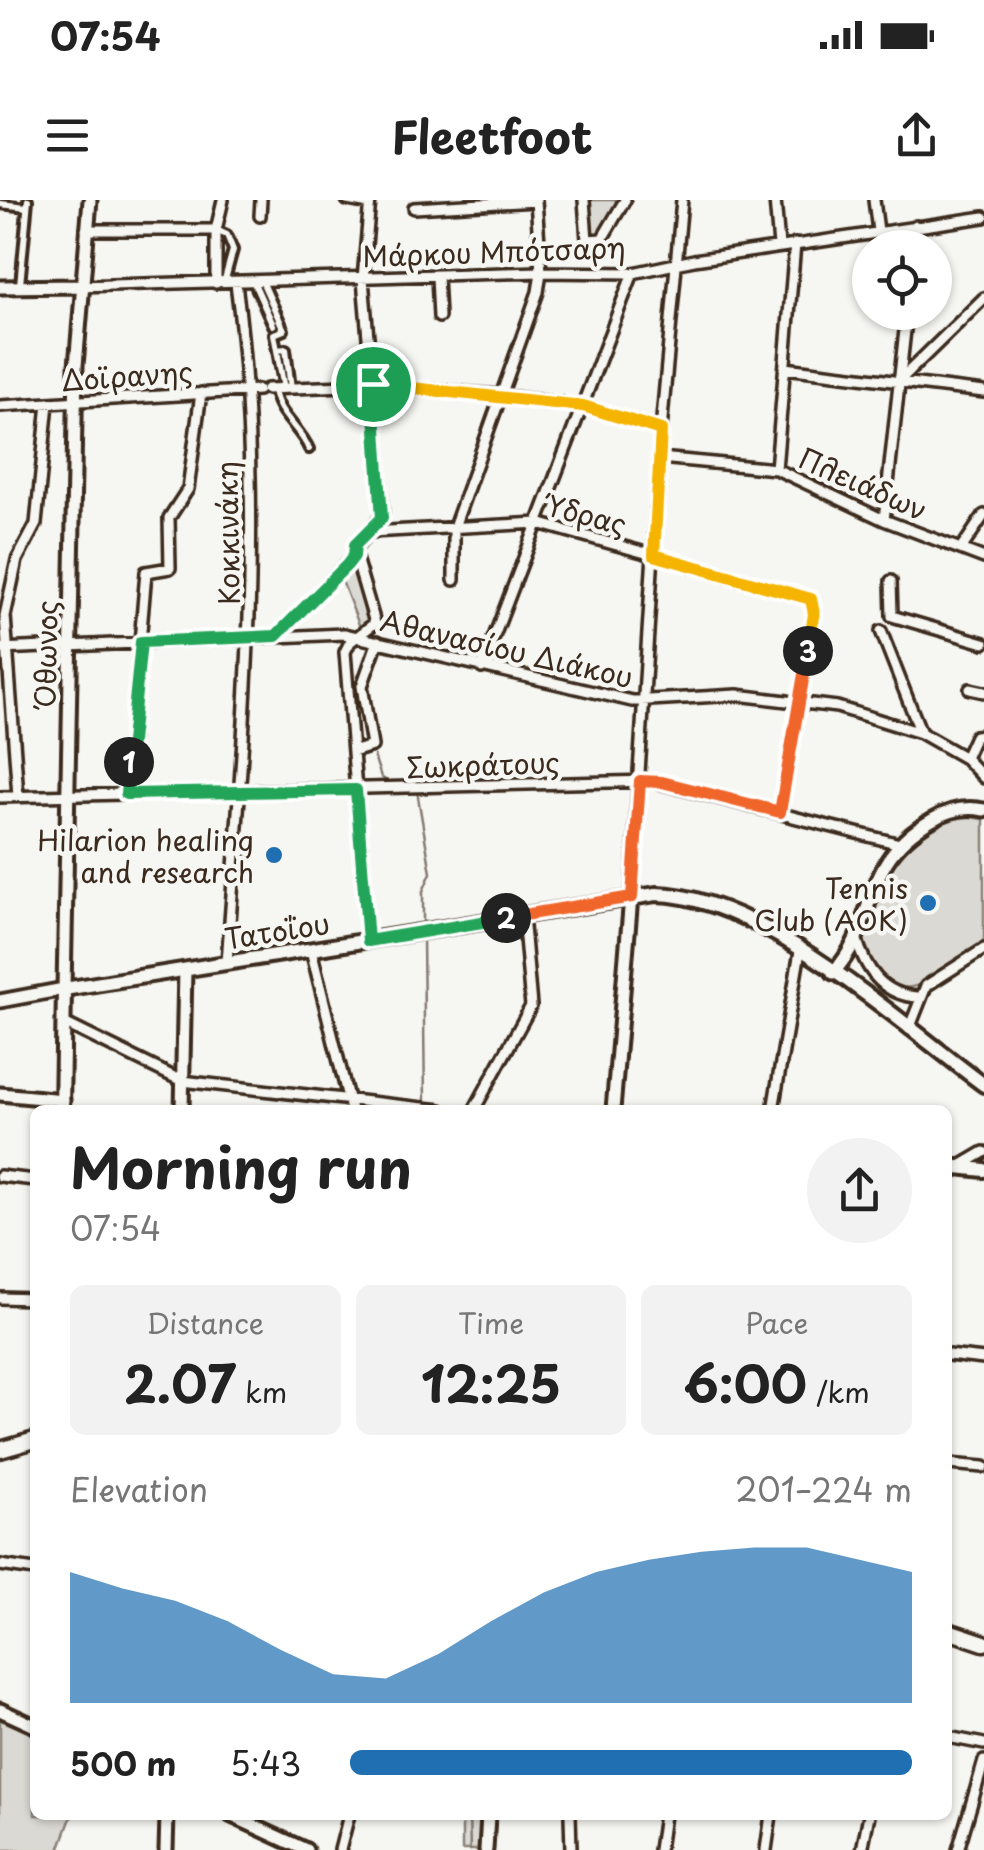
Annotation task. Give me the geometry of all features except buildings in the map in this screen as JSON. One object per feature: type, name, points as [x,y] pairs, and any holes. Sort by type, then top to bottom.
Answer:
[{"type":"main road","name":"Τατοΐου","points":[[64,989],[632,897],[682,896],[711,903],[800,952],[984,1085]]},
{"type":"main road","name":"Όθωνος","points":[[62,1105],[64,989]]},
{"type":"main road","points":[[952,1169],[984,1170]]},
{"type":"main road","points":[[0,1450],[30,1441]]},
{"type":"main road","points":[[952,1631],[984,1643]]},
{"type":"street","name":"Όθωνος","points":[[64,989],[75,401],[80,286],[90,200]]},
{"type":"street","points":[[220,283],[216,230],[226,200]]},
{"type":"street","points":[[260,216],[261,200]]},
{"type":"street","points":[[347,200],[370,202],[364,280],[384,513],[355,545],[354,556],[376,617],[372,628],[358,636],[345,652],[368,941]]},
{"type":"street","points":[[420,205],[536,200],[541,272],[454,527],[454,580]]},
{"type":"street","points":[[584,200],[586,240],[602,240],[625,200]]},
{"type":"street","points":[[613,1105],[646,701],[661,430],[682,200]]},
{"type":"street","points":[[775,200],[779,246]]},
{"type":"street","points":[[874,200],[878,230]]},
{"type":"street","points":[[0,204],[28,204],[20,286]]},
{"type":"street","name":"Μάρκου Μπότσαρη","points":[[886,230],[984,217]]},
{"type":"street","points":[[916,226],[916,230]]},
{"type":"street","points":[[86,230],[216,230],[227,235],[232,246],[232,262],[220,283]]},
{"type":"street","name":"Μάρκου Μπότσαρη","points":[[0,286],[258,283],[541,272],[633,274],[675,263],[852,235]]},
{"type":"street","points":[[776,469],[795,244]]},
{"type":"street","points":[[216,245],[232,246]]},
{"type":"street","points":[[216,262],[232,262]]},
{"type":"street","points":[[482,668],[633,274]]},
{"type":"street","points":[[437,276],[439,317]]},
{"type":"street","name":"Κοκκινάκη","points":[[227,963],[270,389],[236,283]]},
{"type":"street","points":[[258,283],[273,325]]},
{"type":"street","points":[[258,283],[284,330],[274,334],[277,350],[270,389],[281,412],[301,431],[309,448]]},
{"type":"street","points":[[899,381],[984,298]]},
{"type":"street","points":[[884,520],[905,330]]},
{"type":"street","points":[[785,368],[984,392]]},
{"type":"street","name":"Δοϊρανης","points":[[0,406],[373,384],[583,406],[661,430]]},
{"type":"street","points":[[126,794],[146,572],[170,568],[170,518],[188,489],[201,392]]},
{"type":"street","points":[[18,796],[3,615],[17,560],[36,524],[48,403]]},
{"type":"street","name":"Πλειάδων","points":[[660,458],[776,469],[884,520],[984,558]]},
{"type":"street","points":[[960,549],[984,515]]},
{"type":"street","name":"Ύδρας","points":[[368,532],[538,523],[811,599],[814,614],[780,812]]},
{"type":"street","points":[[276,636],[354,556]]},
{"type":"street","points":[[891,581],[892,616],[984,643]]},
{"type":"street","points":[[881,631],[921,733]]},
{"type":"street","name":"Αθανασίου Διάκου","points":[[4,649],[71,643],[358,636],[482,668],[646,701],[712,694],[800,700],[921,733],[965,758],[984,778]]},
{"type":"street","points":[[353,752],[372,746],[362,686],[378,641]]},
{"type":"street","points":[[970,689],[984,692]]},
{"type":"street","points":[[965,758],[976,736],[984,736]]},
{"type":"street","name":"Σωκράτους","points":[[0,796],[662,782],[900,844]]},
{"type":"street","points":[[833,974],[856,936],[879,869],[900,844],[942,815],[966,808],[984,810]]},
{"type":"street","points":[[477,1105],[531,1006],[522,915]]},
{"type":"street","points":[[856,936],[863,963],[881,982],[898,994],[918,997]]},
{"type":"street","points":[[908,1030],[918,997],[926,986],[968,963],[984,949]]},
{"type":"street","points":[[310,950],[350,1105]]},
{"type":"street","points":[[775,1105],[800,952]]},
{"type":"street","points":[[182,1105],[185,970]]},
{"type":"street","points":[[869,1000],[881,982]]},
{"type":"street","name":"Τατοΐου","points":[[0,1001],[64,989]]},
{"type":"street","points":[[64,1024],[182,1081],[401,1105]]},
{"type":"street","points":[[0,1094],[62,1105]]},
{"type":"street","points":[[952,1168],[984,1152]]},
{"type":"street","points":[[0,1176],[30,1179]]},
{"type":"street","points":[[0,1298],[30,1300]]},
{"type":"street","points":[[952,1356],[984,1360]]},
{"type":"street","points":[[952,1464],[984,1467]]},
{"type":"street","points":[[0,1565],[30,1569]]},
{"type":"street","points":[[0,1710],[30,1724]]},
{"type":"street","points":[[952,1738],[984,1744]]},
{"type":"street","points":[[958,1850],[984,1760]]},
{"type":"street","points":[[166,1850],[167,1820]]},
{"type":"street","points":[[241,1820],[306,1850]]},
{"type":"street","points":[[340,1850],[348,1820]]},
{"type":"street","points":[[486,1850],[488,1820]]},
{"type":"street","points":[[570,1820],[572,1850]]},
{"type":"street","points":[[659,1850],[663,1820]]},
{"type":"street","points":[[766,1850],[770,1820]]},
{"type":"street","points":[[862,1850],[868,1820]]},
{"type":"shaded area","points":[[589,200],[620,200],[599,235],[591,235]]},
{"type":"shaded area","points":[[353,564],[372,615],[361,630],[340,576]]},
{"type":"shaded area","name":"Tennis Club (AOK)","points":[[955,815],[984,819],[984,939],[935,979],[898,988],[875,969],[865,946],[865,920],[874,894],[890,869],[910,846]]},
{"type":"shaded area","points":[[0,1718],[30,1732],[30,1820],[70,1820],[59,1850],[0,1850]]},
{"type":"shaded area","points":[[462,1820],[483,1820],[481,1850],[462,1850]]},
{"type":"waterway","points":[[374,756],[381,777],[390,783]]},
{"type":"waterway","points":[[417,791],[431,873],[423,891],[423,924]]},
{"type":"waterway","points":[[423,937],[425,1103]]},
{"type":"waterway","points":[[469,1820],[470,1850]]},
{"type":"place","name":"Hilarion healing and research","points":[[274,855]]},
{"type":"place","name":"Tennis Club (AOK)","points":[[928,903]]},
{"type":"route","points":[[373,384],[583,406],[661,430],[654,555],[805,596],[814,604],[780,812],[662,782],[640,781],[632,897],[368,941],[356,790],[126,794],[141,642],[276,636],[347,565],[354,556],[355,545],[382,518],[373,384]]}]
